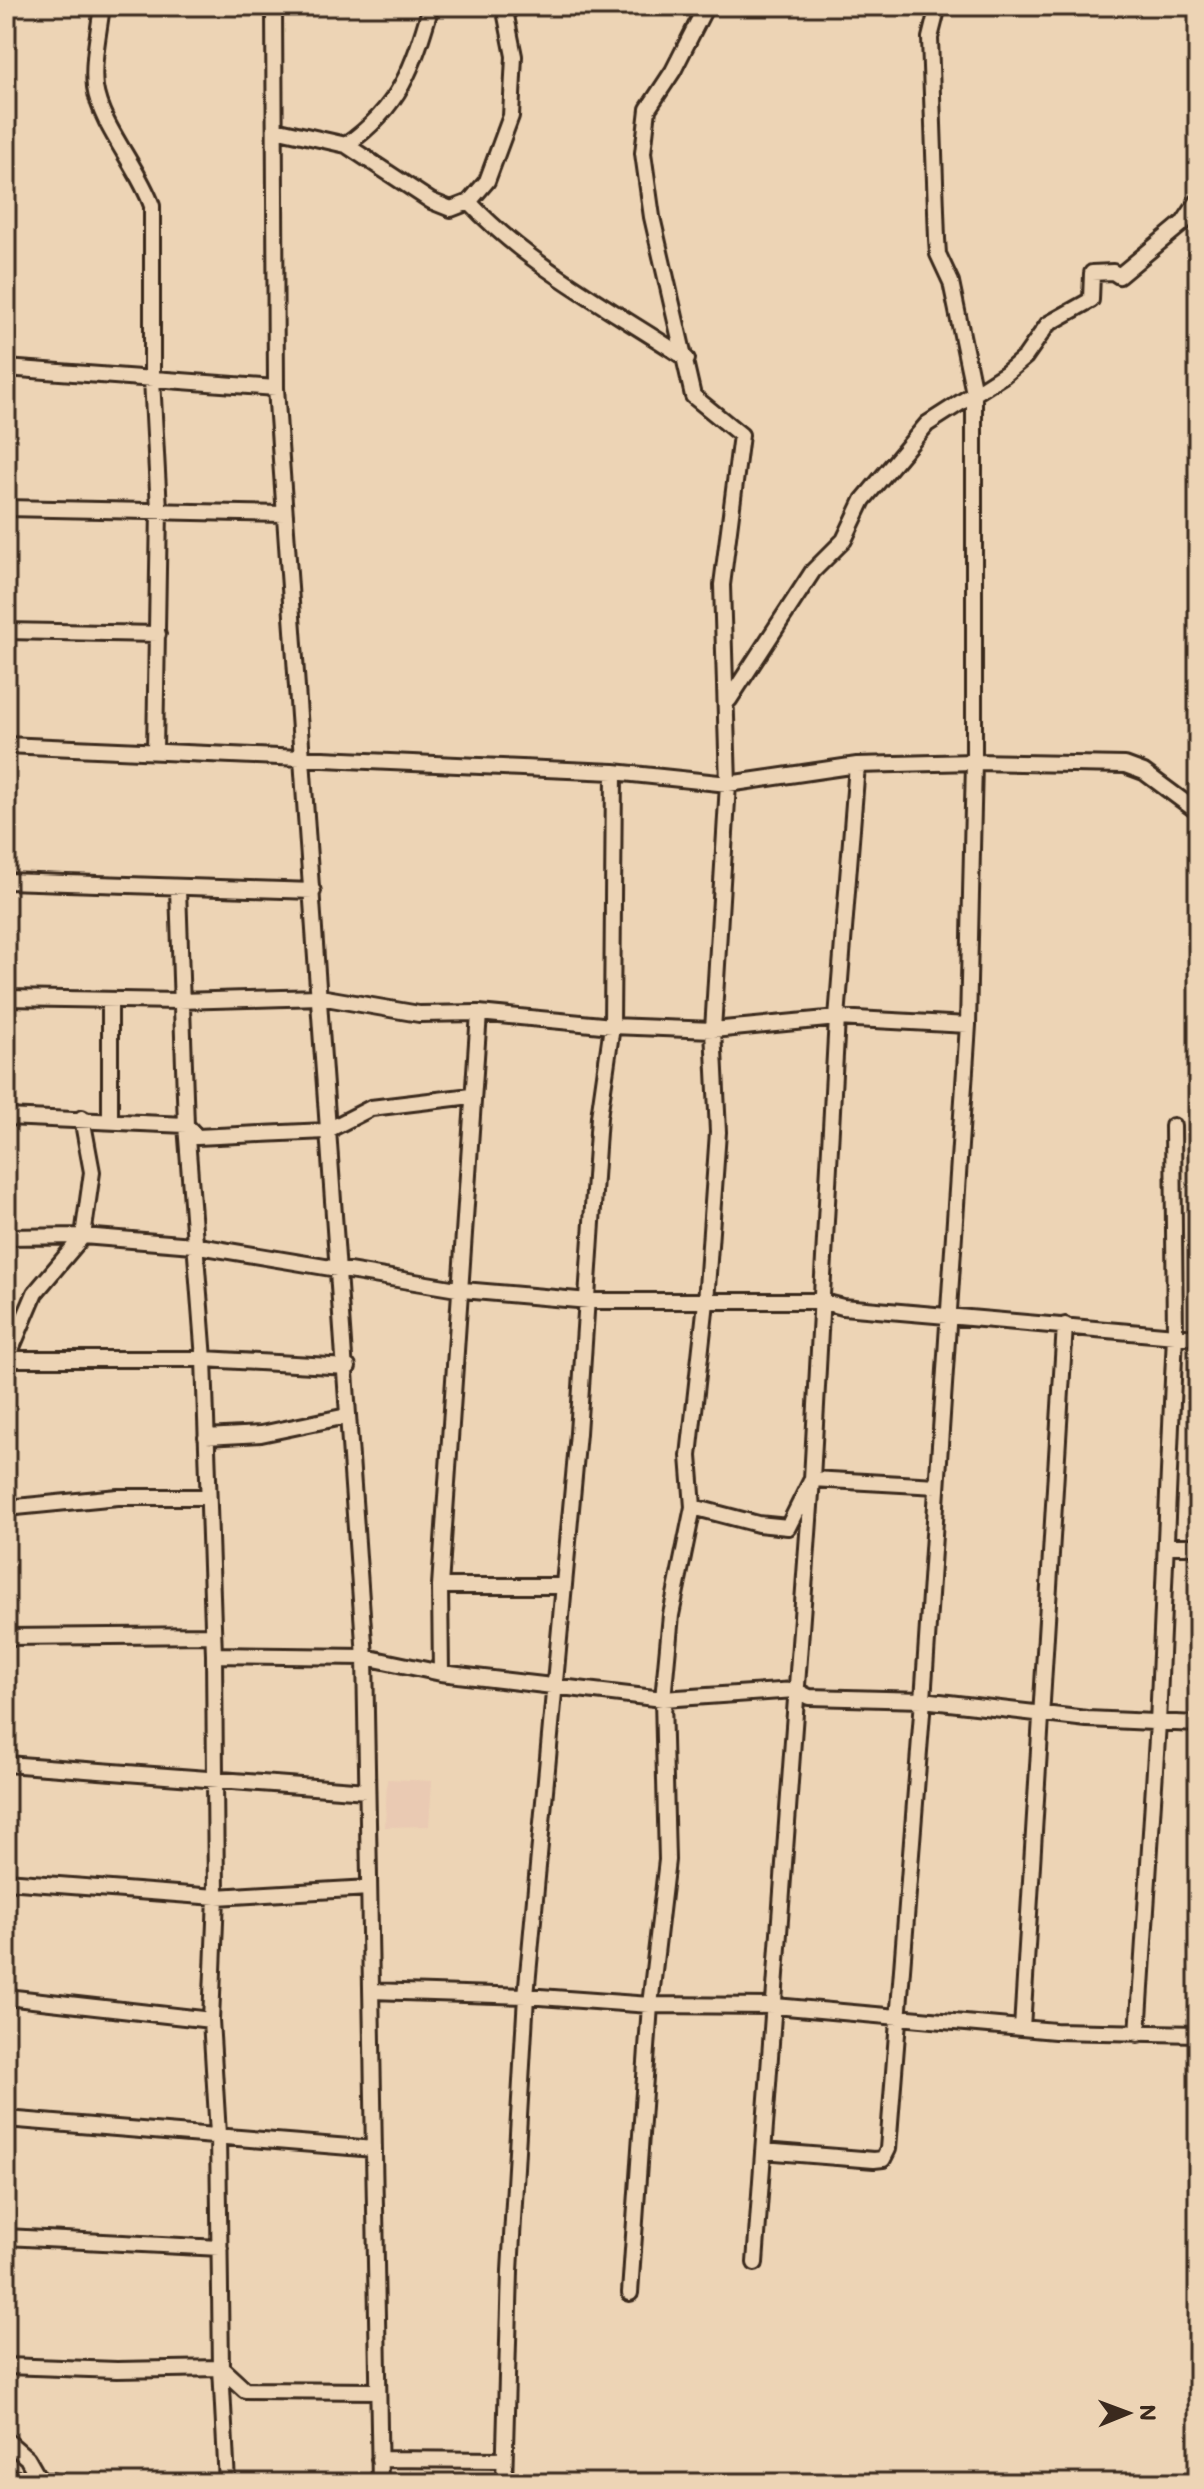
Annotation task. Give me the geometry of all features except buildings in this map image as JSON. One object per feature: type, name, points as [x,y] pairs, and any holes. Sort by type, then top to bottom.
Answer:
[{"type":"street","points":[[102,6],[95,89],[119,143],[143,181],[152,206],[152,379],[159,509],[155,751]]},
{"type":"street","points":[[274,6],[276,388],[313,891],[326,1131],[348,1367],[347,1416],[365,1657],[380,2483]]},
{"type":"street","points":[[346,145],[374,126],[403,87],[418,54],[431,6]]},
{"type":"street","points":[[275,129],[346,145],[431,201],[451,209],[469,202],[487,181],[511,116],[514,56],[504,6]]},
{"type":"street","points":[[630,2293],[650,2005],[667,1860],[663,1699],[671,1615],[693,1507],[689,1456],[706,1302],[718,1132],[713,1030],[728,784],[729,701],[722,585],[741,435],[693,396],[687,359],[652,217],[643,153],[648,109],[673,71],[706,6]]},
{"type":"street","points":[[763,2151],[883,2159],[888,2149],[923,1700],[968,1025],[974,762],[974,393],[951,282],[938,254],[930,38],[938,6]]},
{"type":"street","points":[[729,701],[813,571],[844,540],[857,509],[869,491],[927,424],[1025,357],[1048,324],[1091,300],[1092,273],[1113,272],[1119,276],[1184,222],[1198,201]]},
{"type":"street","points":[[469,202],[498,233],[544,269],[687,359]]},
{"type":"street","points":[[6,368],[276,388]]},
{"type":"street","points":[[6,508],[285,514]]},
{"type":"street","points":[[6,631],[158,634]]},
{"type":"street","points":[[6,745],[614,772],[728,784],[857,765],[974,762],[1136,767],[1198,812]]},
{"type":"street","points":[[755,2263],[812,1479],[820,1301],[831,1176],[837,1018],[857,765]]},
{"type":"street","points":[[504,2483],[510,2271],[526,1996],[557,1689],[589,1301],[599,1117],[612,1026],[614,772]]},
{"type":"street","points":[[6,881],[313,891]]},
{"type":"street","points":[[178,889],[179,1001],[193,1245],[204,1359],[214,1655],[216,1897],[211,2020],[218,2134],[221,2368],[227,2483]]},
{"type":"street","points":[[6,998],[179,1001],[320,997],[419,1014],[479,1013],[612,1026],[713,1030],[837,1018],[968,1025]]},
{"type":"street","points":[[110,1001],[110,1119]]},
{"type":"street","points":[[441,1673],[440,1586],[463,1290],[471,1096],[479,1013]]},
{"type":"street","points":[[6,1117],[110,1119],[186,1125],[197,1137],[326,1131],[371,1108],[471,1096]]},
{"type":"street","points":[[82,1118],[92,1172],[83,1236],[35,1293],[6,1359],[204,1359],[348,1367]]},
{"type":"street","points":[[1138,2034],[1158,1723],[1175,1334],[1173,1126]]},
{"type":"street","points":[[6,1237],[83,1236],[193,1245],[463,1290],[589,1301],[820,1301],[843,1307],[1198,1338]]},
{"type":"street","points":[[1022,2028],[1065,1325]]},
{"type":"street","points":[[206,1437],[261,1434],[347,1416]]},
{"type":"street","points":[[812,1479],[937,1486]]},
{"type":"street","points":[[693,1507],[758,1524],[788,1527],[812,1479]]},
{"type":"street","points":[[6,1508],[118,1497],[208,1497]]},
{"type":"street","points":[[1166,1546],[1198,1546]]},
{"type":"street","points":[[440,1586],[564,1586]]},
{"type":"street","points":[[6,1637],[213,1635]]},
{"type":"street","points":[[214,1655],[365,1657],[441,1673],[663,1699],[795,1690],[809,1697],[923,1700],[1041,1711],[1087,1719],[1198,1724]]},
{"type":"street","points":[[6,1764],[367,1791]]},
{"type":"street","points":[[6,1881],[216,1897],[369,1888]]},
{"type":"street","points":[[371,1991],[526,1996],[650,2005],[775,2006],[1022,2028],[1198,2034]]},
{"type":"street","points":[[6,1997],[211,2020]]},
{"type":"street","points":[[6,2119],[374,2149]]},
{"type":"street","points":[[6,2237],[220,2248]]},
{"type":"street","points":[[6,2366],[117,2370],[221,2368],[245,2390],[378,2391]]},
{"type":"street","points":[[6,2440],[27,2458],[39,2479]]},
{"type":"street","points":[[379,2459],[504,2460]]},
{"type":"street","points":[[14,2481],[39,2479],[64,2483]]},
{"type":"shaded area","points":[[387,1779],[432,1781],[429,1826],[385,1827]]}]
